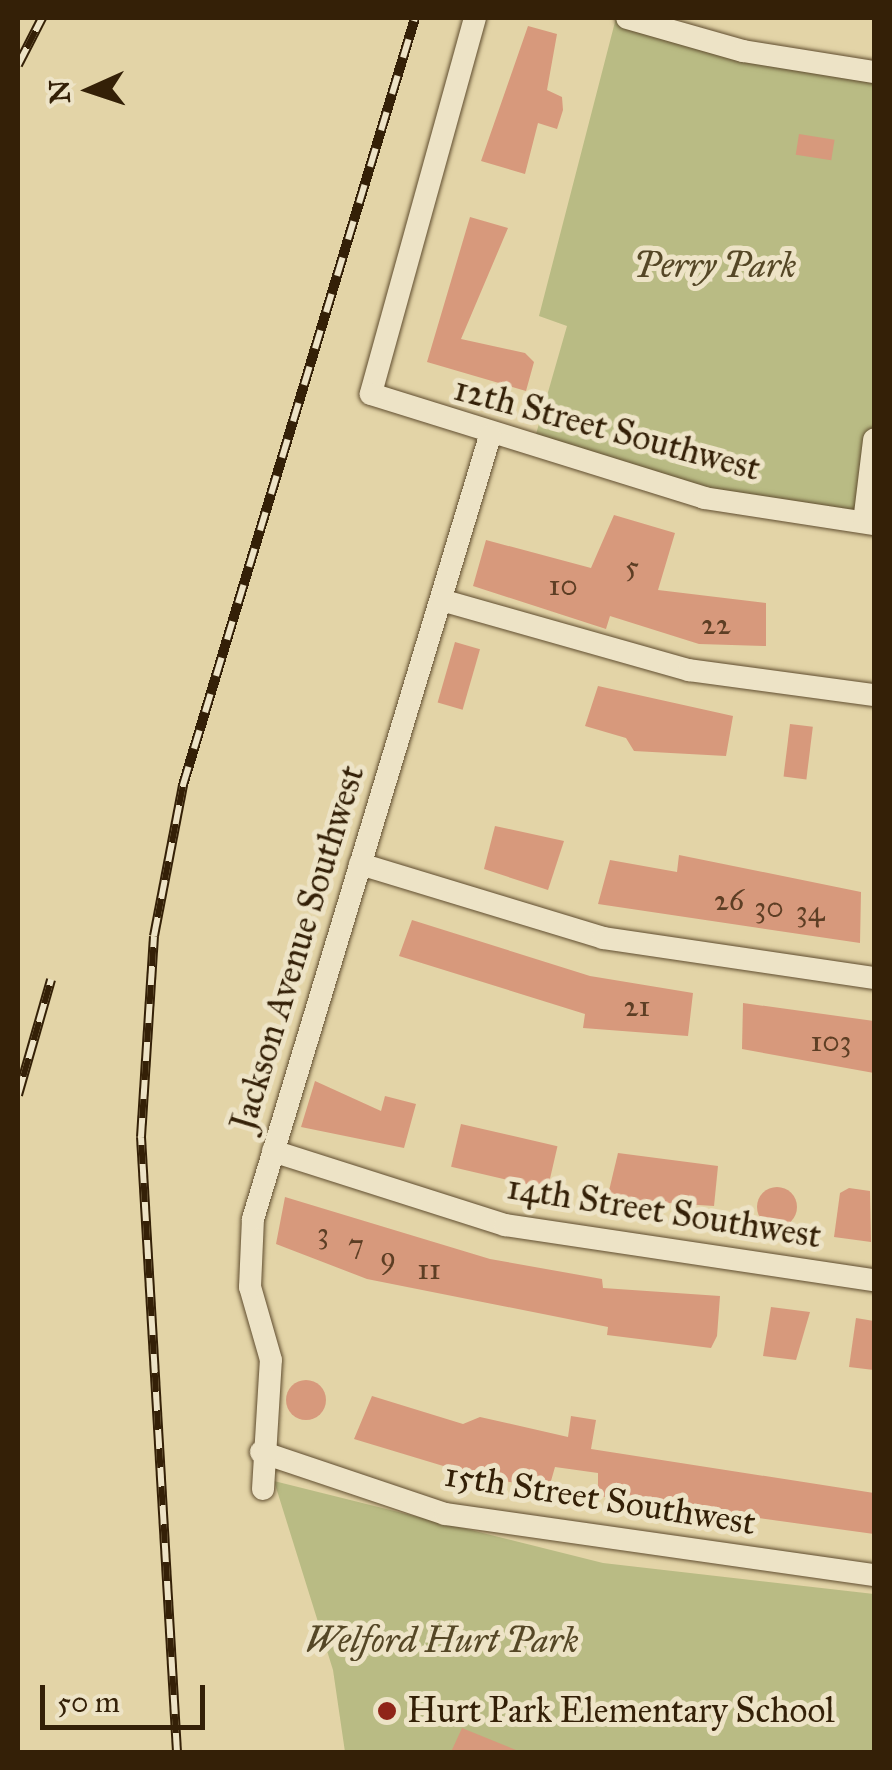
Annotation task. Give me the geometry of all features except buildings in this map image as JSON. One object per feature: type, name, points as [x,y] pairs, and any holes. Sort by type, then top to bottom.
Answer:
[{"type":"street","name":"12th Street Southwest","points":[[475,18],[369,387],[382,402],[704,498],[869,523]]},
{"type":"street","points":[[627,18],[742,51],[874,72]]},
{"type":"street","name":"Jackson Avenue Southwest","points":[[263,1489],[262,1452],[270,1360],[248,1253],[273,1151],[490,436]]},
{"type":"street","points":[[869,523],[874,440]]},
{"type":"street","points":[[440,600],[689,670],[874,695]]},
{"type":"street","points":[[360,864],[603,938],[874,978]]},
{"type":"street","name":"14th Street Southwest","points":[[273,1151],[504,1225],[874,1280]]},
{"type":"street","name":"15th Street Southwest","points":[[262,1452],[445,1514],[874,1575]]},
{"type":"green space","name":"Perry Park","points":[[616,18],[874,72],[874,440],[864,522],[532,448],[567,326],[539,316]]},
{"type":"green space","name":"Welford Hurt Park","points":[[274,1481],[603,1563],[874,1594],[874,1752],[345,1752],[333,1670]]},
{"type":"railway","points":[[18,65],[42,18]]},
{"type":"railway","points":[[177,1752],[141,1137],[154,936],[183,785],[415,18]]},
{"type":"railway","points":[[18,1095],[51,980]]},
{"type":"place","name":"Hurt Park Elementary School","points":[[387,1711]]}]
